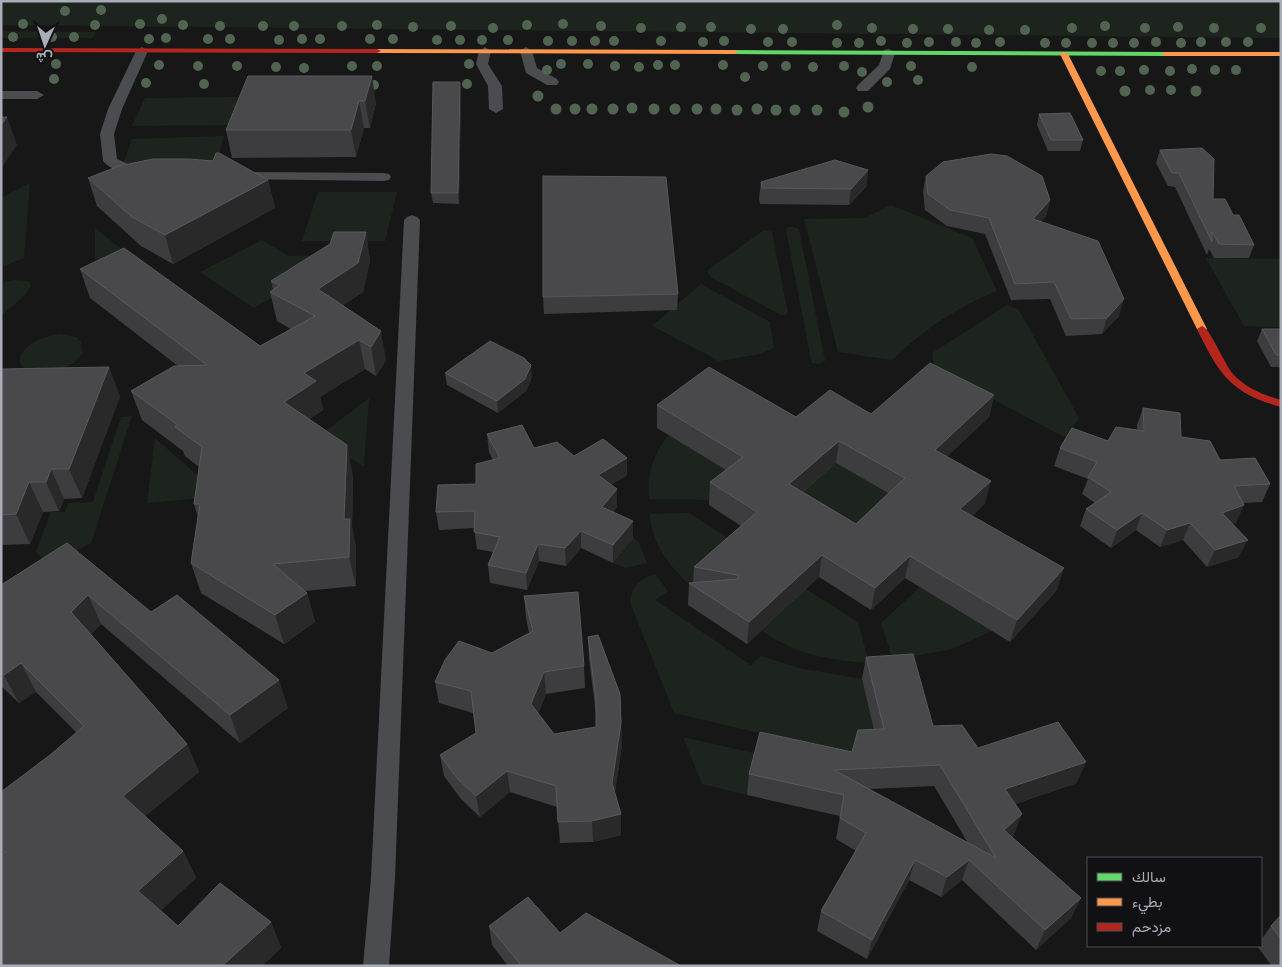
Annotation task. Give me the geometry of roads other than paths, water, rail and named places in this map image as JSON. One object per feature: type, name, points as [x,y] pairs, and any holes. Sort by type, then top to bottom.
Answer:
[{"type":"street","points":[[1,50],[1281,54]]},
{"type":"street","points":[[1064,54],[1220,366],[1228,378],[1241,388],[1257,397],[1281,404]]},
{"type":"lane","points":[[142,51],[115,109],[107,134],[108,148],[110,161],[124,168],[157,173]]},
{"type":"lane","points":[[485,51],[482,64],[495,86],[496,109]]},
{"type":"lane","points":[[526,51],[531,70],[552,82]]},
{"type":"lane","points":[[863,88],[885,66],[889,53]]},
{"type":"lane","points":[[1,95],[37,95]]},
{"type":"lane","points":[[225,175],[303,178],[384,178]]},
{"type":"lane","points":[[376,966],[384,868],[412,220]]}]
